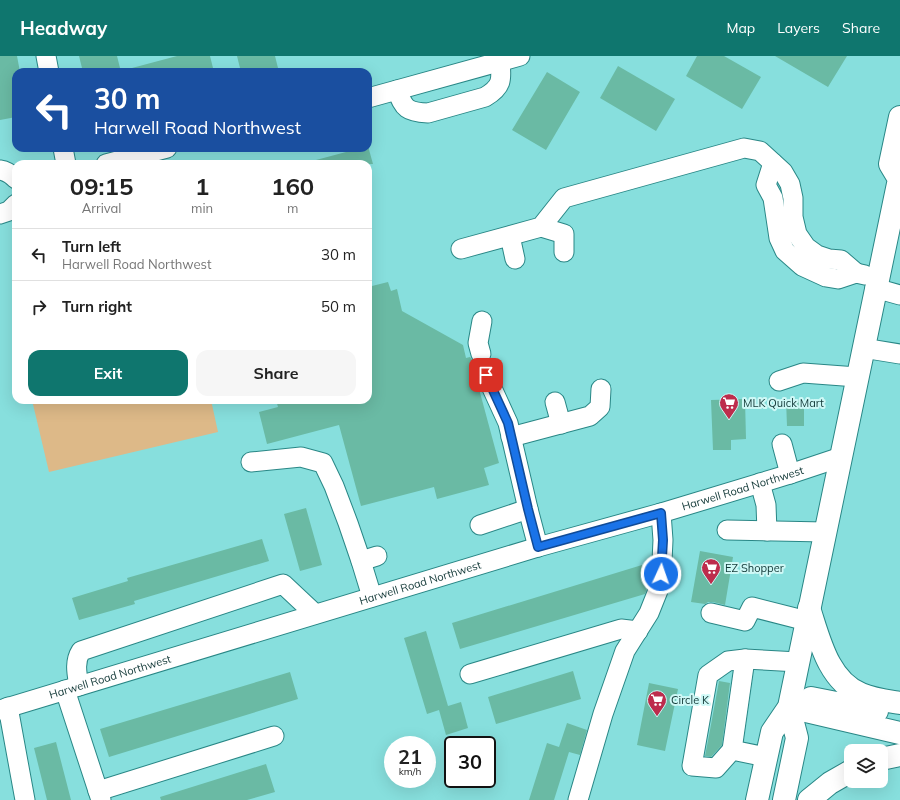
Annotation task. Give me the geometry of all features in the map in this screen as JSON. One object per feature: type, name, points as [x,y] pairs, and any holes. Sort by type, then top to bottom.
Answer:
[{"type":"main road","points":[[757,800],[772,732],[790,701],[877,282],[896,214],[899,179],[890,164],[900,117]]},
{"type":"main road","points":[[808,614],[823,652],[840,679],[851,689],[862,695],[900,704]]},
{"type":"main road","points":[[790,701],[872,710],[900,716]]},
{"type":"main road","points":[[790,701],[900,733]]},
{"type":"main road","points":[[784,800],[796,738],[790,701]]},
{"type":"main road","points":[[888,757],[900,754]]},
{"type":"main road","points":[[809,800],[830,783],[844,775]]},
{"type":"street","points":[[46,56],[48,68]]},
{"type":"street","points":[[372,97],[520,56]]},
{"type":"street","points":[[397,90],[402,104],[408,109],[419,113],[428,113],[485,97],[493,92],[501,80],[500,62]]},
{"type":"street","points":[[541,227],[564,198],[744,148],[760,152],[783,172],[790,184],[793,198],[792,217],[797,234],[806,247],[817,255],[829,259],[841,260],[856,273],[877,282],[900,295]]},
{"type":"street","points":[[121,160],[152,152]]},
{"type":"street","points":[[773,163],[759,187],[773,198],[779,238],[785,251],[802,266],[826,277],[838,279],[856,273]]},
{"type":"street","points":[[0,170],[12,174]]},
{"type":"street","points":[[0,214],[9,212],[12,209]]},
{"type":"street","points":[[461,249],[541,227],[571,234],[564,252]]},
{"type":"street","points":[[510,236],[515,259]]},
{"type":"street","points":[[480,354],[478,343],[482,321]]},
{"type":"street","points":[[863,348],[900,354]]},
{"type":"street","points":[[779,381],[803,373],[857,378]]},
{"type":"street","points":[[486,375],[508,423],[538,547]]},
{"type":"street","points":[[511,437],[590,416],[600,407],[601,389]]},
{"type":"street","points":[[555,402],[561,424]]},
{"type":"street","points":[[782,444],[790,474]]},
{"type":"street","points":[[251,462],[301,457],[323,464],[334,486],[348,523],[369,558],[372,597]]},
{"type":"street","name":"Harwell Road Northwest","points":[[4,709],[538,547],[661,513],[841,457]]},
{"type":"street","points":[[760,482],[766,505],[767,531]]},
{"type":"street","points":[[480,525],[528,509]]},
{"type":"street","points":[[578,800],[603,714],[625,651],[650,612],[661,583],[663,540],[661,513]]},
{"type":"street","points":[[727,530],[825,532]]},
{"type":"street","points":[[274,736],[100,795],[72,688],[76,673],[78,655],[81,650],[283,584],[315,614]]},
{"type":"street","points":[[711,613],[745,621],[752,607],[808,614]]},
{"type":"street","points":[[470,674],[621,629],[638,631]]},
{"type":"street","points":[[746,659],[732,750],[716,768],[692,766],[708,675],[728,661],[746,659],[798,662]]},
{"type":"street","points":[[4,709],[25,800]]},
{"type":"street","points":[[732,750],[766,757]]},
{"type":"shaded area","points":[[33,404],[212,404],[218,432],[49,472]]},
{"type":"building","points":[[0,56],[17,56],[19,68],[12,68],[12,118],[0,120]]},
{"type":"building","points":[[79,56],[117,56],[120,68],[82,68]]},
{"type":"building","points":[[177,56],[210,56],[213,68],[132,68]]},
{"type":"building","points":[[237,56],[275,56],[278,68],[240,68]]},
{"type":"building","points":[[697,56],[724,56],[761,77],[742,109],[686,76]]},
{"type":"building","points":[[775,56],[847,56],[828,87]]},
{"type":"building","points":[[618,66],[675,99],[656,131],[600,98]]},
{"type":"building","points":[[547,72],[580,92],[546,150],[512,130]]},
{"type":"building","points":[[346,152],[370,152],[372,160],[316,160]]},
{"type":"building","points":[[388,282],[391,291],[397,289],[402,311],[463,345],[466,358],[470,357],[474,362],[483,365],[477,368],[475,374],[499,463],[484,468],[489,485],[437,499],[434,487],[361,506],[339,425],[267,444],[259,412],[278,407],[277,404],[372,404],[372,286]]},
{"type":"building","name":"MLK Quick Mart","points":[[745,399],[746,439],[731,440],[731,450],[713,450],[711,400]]},
{"type":"building","points":[[786,400],[804,400],[804,426],[787,426]]},
{"type":"building","points":[[306,508],[322,565],[300,571],[284,514]]},
{"type":"building","points":[[262,539],[269,561],[134,601],[135,604],[79,620],[72,598],[128,581],[127,578]]},
{"type":"building","name":"EZ Shopper","points":[[700,551],[733,557],[725,605],[713,602],[708,602],[705,604],[691,602]]},
{"type":"building","points":[[642,565],[648,586],[645,594],[460,649],[452,623]]},
{"type":"building","points":[[426,631],[448,706],[461,702],[468,728],[446,735],[439,710],[427,714],[404,638]]},
{"type":"building","points":[[573,671],[581,699],[496,724],[488,697]]},
{"type":"building","points":[[290,672],[298,699],[109,757],[100,729]]},
{"type":"building","points":[[719,681],[730,683],[722,745],[711,757],[705,756]]},
{"type":"building","name":"Circle K","points":[[649,683],[678,689],[665,751],[637,745]]},
{"type":"building","points":[[567,723],[587,730],[580,755],[569,752],[554,800],[529,800],[547,743],[559,747]]},
{"type":"building","points":[[56,742],[71,800],[47,800],[34,748]]},
{"type":"building","points":[[266,764],[275,792],[247,800],[161,800],[160,797]]},
{"type":"place","name":"MLK Quick Mart","points":[[729,420]]},
{"type":"place","name":"EZ Shopper","points":[[711,585]]},
{"type":"place","name":"Circle K","points":[[657,717]]},
{"type":"route","points":[[486,375],[508,423],[538,547],[661,513],[663,540],[661,574]]}]
